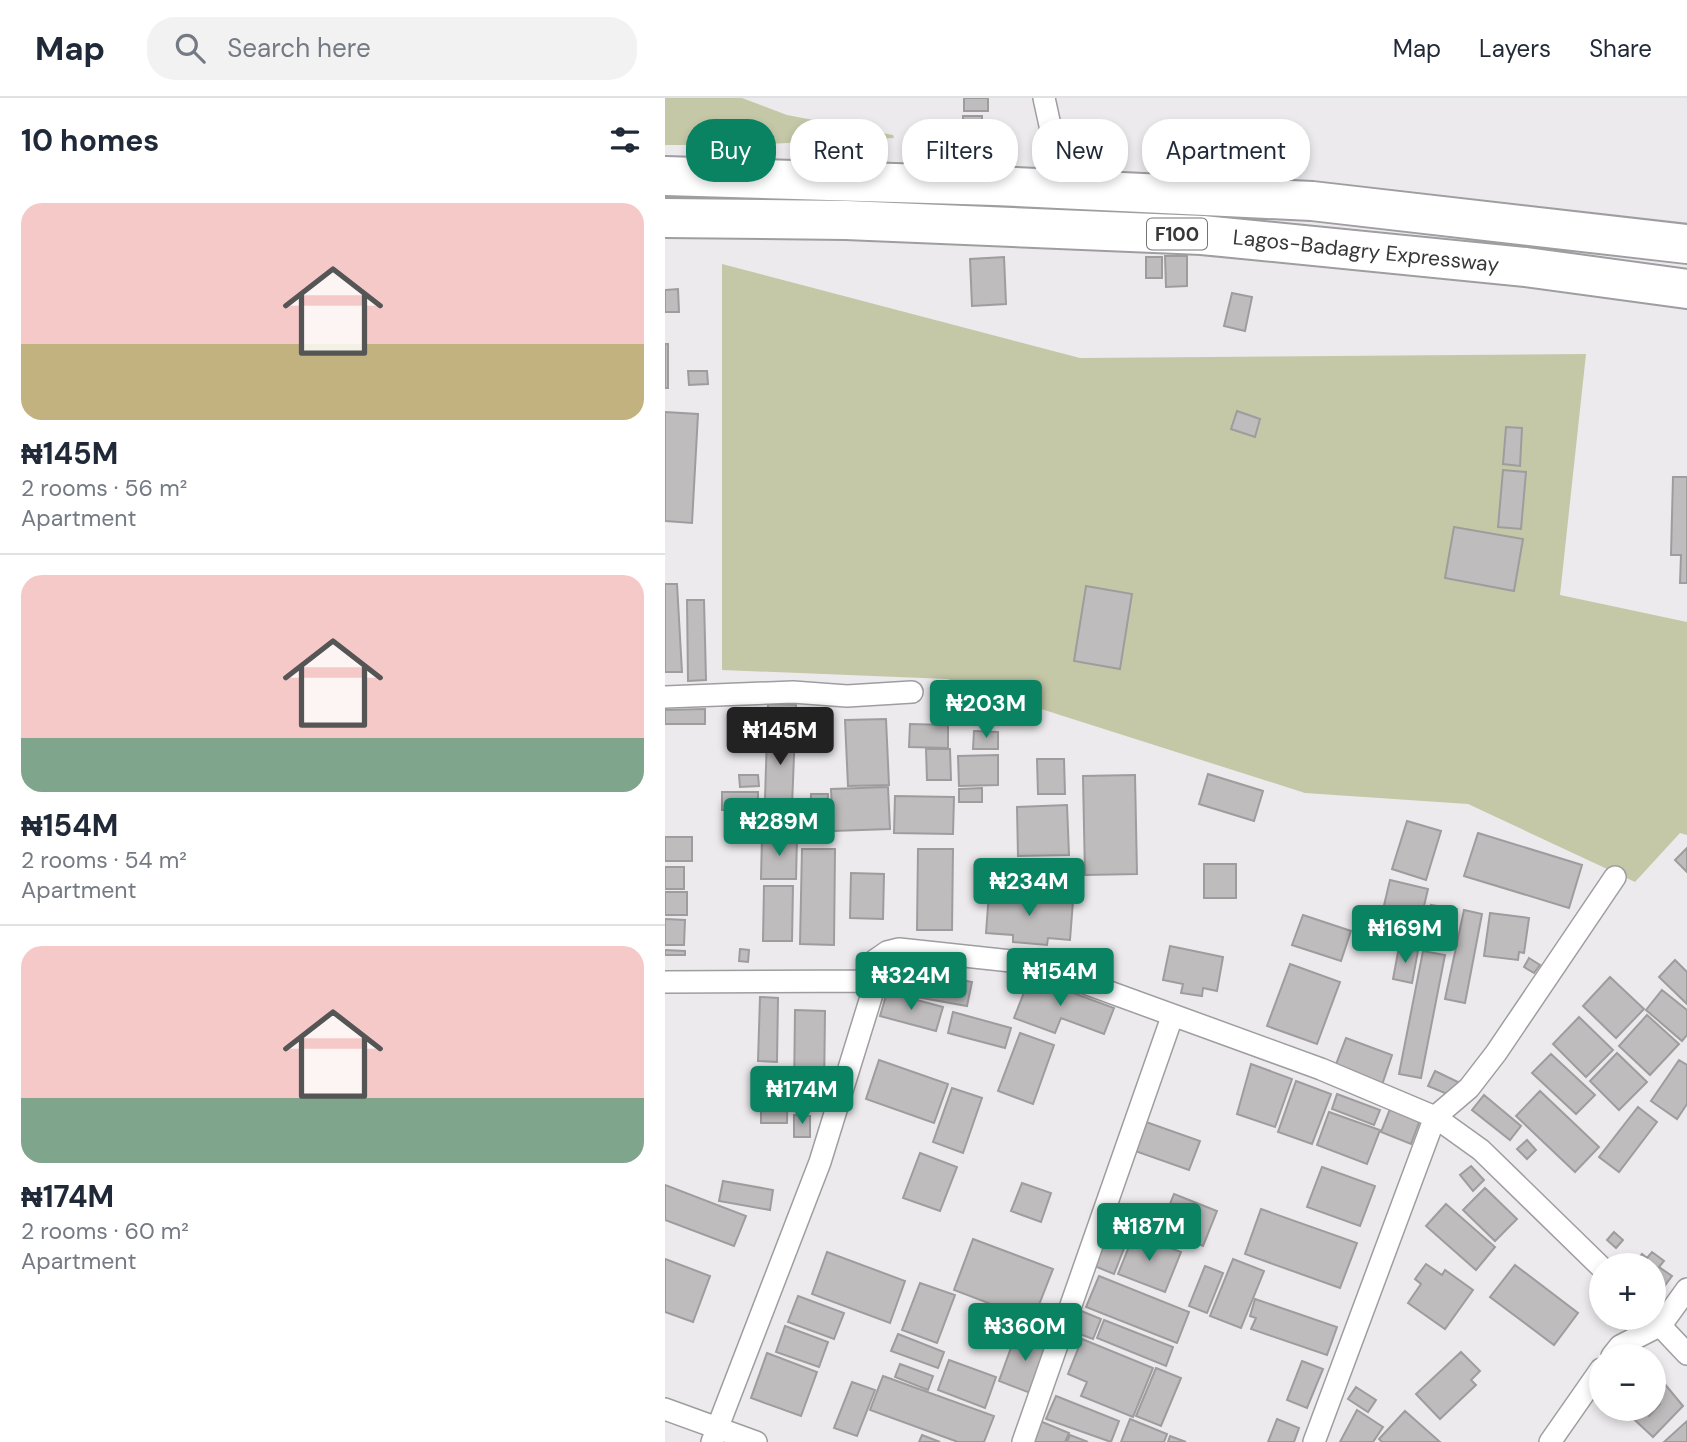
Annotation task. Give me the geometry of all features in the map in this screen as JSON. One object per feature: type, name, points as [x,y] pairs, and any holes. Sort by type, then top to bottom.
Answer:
[{"type":"highway","name":"Lagos-Badagry Expressway","points":[[665,176],[1063,189],[1312,201],[1687,244]]},
{"type":"highway","name":"Lagos-Badagry Expressway","points":[[665,218],[846,220],[1202,235],[1525,267],[1687,289]]},
{"type":"street","points":[[1044,98],[1063,189]]},
{"type":"street","points":[[665,697],[793,692],[848,696],[912,692]]},
{"type":"street","points":[[1314,1442],[1435,1117],[1476,1079],[1615,877]]},
{"type":"street","points":[[715,1435],[820,1162],[876,981],[874,961],[887,952],[927,951],[1011,961],[1049,970],[1321,1069],[1435,1117],[1481,1150],[1589,1255]]},
{"type":"street","points":[[665,982],[876,981]]},
{"type":"street","points":[[1023,1442],[1172,1017]]},
{"type":"street","points":[[1666,1312],[1687,1290]]},
{"type":"street","points":[[1623,1344],[1645,1330]]},
{"type":"street","points":[[1664,1330],[1687,1354]]},
{"type":"street","points":[[1550,1442],[1589,1386]]},
{"type":"street","points":[[665,1409],[715,1435],[756,1442]]},
{"type":"green space","points":[[665,98],[742,98],[787,115],[808,119],[790,119],[790,143],[776,144],[776,119],[686,119],[686,145],[665,145]]},
{"type":"green space","points":[[722,264],[1080,358],[1586,354],[1560,595],[1687,622],[1687,835],[1680,833],[1635,882],[1468,804],[1305,793],[947,679],[722,670]]},
{"type":"building","points":[[964,98],[988,98],[988,111],[964,111]]},
{"type":"building","points":[[963,116],[982,116],[982,119],[963,119]]},
{"type":"building","points":[[1165,256],[1187,256],[1187,286],[1166,287]]},
{"type":"building","points":[[1004,257],[1006,304],[972,306],[970,259]]},
{"type":"building","points":[[1146,257],[1162,257],[1162,278],[1146,278]]},
{"type":"building","points":[[678,289],[679,312],[665,312],[665,290]]},
{"type":"building","points":[[1232,293],[1252,297],[1245,331],[1224,326]]},
{"type":"building","points":[[665,344],[668,344],[668,388],[665,388]]},
{"type":"building","points":[[688,371],[707,371],[708,384],[689,385]]},
{"type":"building","points":[[1237,411],[1260,419],[1255,437],[1231,429]]},
{"type":"building","points":[[665,412],[698,414],[692,523],[665,521]]},
{"type":"building","points":[[1506,427],[1522,428],[1520,466],[1503,464]]},
{"type":"building","points":[[1503,470],[1526,472],[1521,529],[1498,527]]},
{"type":"building","points":[[1673,477],[1687,477],[1687,583],[1680,583],[1681,555],[1671,555]]},
{"type":"building","points":[[1454,527],[1523,539],[1514,591],[1445,578]]},
{"type":"building","points":[[665,584],[677,584],[682,672],[665,672]]},
{"type":"building","points":[[1086,586],[1132,594],[1120,669],[1074,661]]},
{"type":"building","points":[[687,600],[704,600],[706,680],[688,681]]},
{"type":"building","points":[[768,704],[796,705],[791,831],[764,830]]},
{"type":"building","points":[[705,709],[705,724],[665,724],[665,710]]},
{"type":"building","points":[[812,711],[826,711],[826,736],[811,735]]},
{"type":"building","points":[[886,719],[889,785],[848,786],[845,720]]},
{"type":"building","points":[[910,724],[948,725],[948,748],[909,747]]},
{"type":"building","points":[[974,731],[998,732],[998,749],[973,749]]},
{"type":"building","points":[[926,749],[950,749],[951,780],[927,780]]},
{"type":"building","points":[[998,755],[998,785],[959,786],[958,756]]},
{"type":"building","points":[[1037,759],[1064,759],[1065,794],[1038,794]]},
{"type":"building","points":[[1208,774],[1263,791],[1254,821],[1199,804]]},
{"type":"building","points":[[739,775],[758,775],[759,786],[740,787]]},
{"type":"building","points":[[1135,775],[1137,874],[1085,875],[1083,776]]},
{"type":"building","points":[[888,787],[890,829],[833,831],[831,789]]},
{"type":"building","points":[[982,788],[982,802],[959,802],[959,789]]},
{"type":"building","points":[[722,792],[758,792],[758,810],[722,810]]},
{"type":"building","points":[[811,794],[828,794],[827,828],[810,828]]},
{"type":"building","points":[[895,796],[954,797],[953,834],[894,833]]},
{"type":"building","points":[[1067,805],[1069,855],[1018,856],[1017,807]]},
{"type":"building","points":[[1407,821],[1441,831],[1426,880],[1392,869]]},
{"type":"building","points":[[1478,833],[1582,865],[1569,908],[1464,876]]},
{"type":"building","points":[[762,836],[797,837],[796,879],[761,879]]},
{"type":"building","points":[[665,837],[692,837],[692,861],[665,861]]},
{"type":"building","points":[[1687,848],[1687,872],[1675,860]]},
{"type":"building","points":[[802,849],[835,849],[834,945],[800,944]]},
{"type":"building","points":[[918,849],[953,849],[952,930],[917,930]]},
{"type":"building","points":[[1204,864],[1236,864],[1236,898],[1204,898]]},
{"type":"building","points":[[665,867],[684,867],[684,889],[665,889]]},
{"type":"building","points":[[851,873],[884,874],[883,919],[850,918]]},
{"type":"building","points":[[1390,880],[1428,889],[1415,944],[1377,935]]},
{"type":"building","points":[[764,886],[793,886],[792,941],[763,941]]},
{"type":"building","points":[[665,892],[687,892],[687,915],[665,915]]},
{"type":"building","points":[[989,893],[1073,901],[1070,940],[1048,938],[1047,945],[1013,942],[1013,935],[986,933]]},
{"type":"building","points":[[1431,905],[1457,909],[1448,950],[1433,947],[1434,942],[1424,940]]},
{"type":"building","points":[[1464,910],[1482,914],[1465,1003],[1445,999]]},
{"type":"building","points":[[1490,913],[1529,918],[1524,953],[1519,952],[1518,960],[1484,956]]},
{"type":"building","points":[[1303,915],[1351,931],[1341,961],[1292,945]]},
{"type":"building","points":[[665,919],[685,920],[684,945],[665,945]]},
{"type":"building","points":[[1170,946],[1223,957],[1217,991],[1203,988],[1202,996],[1181,993],[1183,984],[1163,980]]},
{"type":"building","points":[[1399,947],[1418,951],[1412,983],[1393,979]]},
{"type":"building","points":[[740,949],[749,950],[748,962],[739,961]]},
{"type":"building","points":[[665,950],[685,951],[685,955],[665,955]]},
{"type":"building","points":[[1423,951],[1445,955],[1421,1078],[1399,1074]]},
{"type":"building","points":[[1529,958],[1540,965],[1534,973],[1524,967]]},
{"type":"building","points":[[1675,960],[1687,972],[1687,1004],[1659,977]]},
{"type":"building","points":[[1290,964],[1340,982],[1317,1044],[1267,1026]]},
{"type":"building","points":[[910,970],[972,982],[967,1006],[905,995]]},
{"type":"building","points":[[1030,977],[1114,1008],[1104,1034],[1061,1018],[1055,1033],[1014,1018]]},
{"type":"building","points":[[1610,977],[1644,1009],[1616,1038],[1583,1006]]},
{"type":"building","points":[[1662,990],[1687,1010],[1687,1035],[1682,1041],[1646,1010]]},
{"type":"building","points":[[887,992],[943,1007],[936,1031],[880,1016]]},
{"type":"building","points":[[760,997],[778,998],[777,1062],[758,1061]]},
{"type":"building","points":[[795,1010],[825,1011],[824,1094],[794,1093]]},
{"type":"building","points":[[953,1012],[1011,1028],[1005,1048],[948,1033]]},
{"type":"building","points":[[1647,1015],[1679,1044],[1650,1075],[1619,1046]]},
{"type":"building","points":[[1579,1017],[1613,1050],[1586,1077],[1553,1044]]},
{"type":"building","points":[[1020,1033],[1054,1045],[1033,1104],[998,1091]]},
{"type":"building","points":[[1346,1038],[1392,1055],[1382,1085],[1335,1067]]},
{"type":"building","points":[[1617,1053],[1647,1082],[1619,1110],[1590,1081]]},
{"type":"building","points":[[1551,1054],[1595,1095],[1576,1114],[1532,1073]]},
{"type":"building","points":[[879,1060],[948,1084],[934,1123],[866,1099]]},
{"type":"building","points":[[1679,1060],[1687,1065],[1687,1104],[1677,1119],[1651,1101]]},
{"type":"building","points":[[1251,1064],[1292,1079],[1275,1127],[1237,1114]]},
{"type":"building","points":[[761,1071],[788,1071],[787,1123],[761,1123]]},
{"type":"building","points":[[1435,1071],[1458,1082],[1452,1096],[1428,1086]]},
{"type":"building","points":[[1296,1081],[1331,1094],[1312,1144],[1278,1132]]},
{"type":"building","points":[[952,1088],[982,1098],[963,1153],[933,1142]]},
{"type":"building","points":[[1540,1091],[1599,1147],[1575,1172],[1516,1116]]},
{"type":"building","points":[[1337,1094],[1380,1110],[1374,1125],[1332,1109]]},
{"type":"building","points":[[1484,1095],[1521,1126],[1510,1140],[1472,1110]]},
{"type":"building","points":[[1638,1107],[1657,1122],[1619,1172],[1599,1157]]},
{"type":"building","points":[[1390,1109],[1420,1120],[1411,1144],[1381,1132]]},
{"type":"building","points":[[1329,1112],[1380,1130],[1367,1164],[1317,1145]]},
{"type":"building","points":[[794,1115],[810,1116],[810,1137],[794,1137]]},
{"type":"building","points":[[1146,1122],[1200,1141],[1189,1170],[1135,1151]]},
{"type":"building","points":[[1527,1140],[1536,1150],[1527,1159],[1517,1149]]},
{"type":"building","points":[[920,1153],[957,1167],[940,1211],[903,1198]]},
{"type":"building","points":[[1471,1166],[1484,1180],[1473,1191],[1460,1175]]},
{"type":"building","points":[[1322,1167],[1375,1186],[1360,1226],[1307,1207]]},
{"type":"building","points":[[723,1181],[773,1190],[770,1210],[719,1201]]},
{"type":"building","points":[[1022,1183],[1051,1193],[1041,1222],[1011,1211]]},
{"type":"building","points":[[665,1185],[746,1216],[734,1246],[665,1220]]},
{"type":"building","points":[[1485,1188],[1517,1219],[1495,1241],[1463,1210]]},
{"type":"building","points":[[1174,1194],[1217,1211],[1203,1246],[1160,1228]]},
{"type":"building","points":[[1446,1204],[1495,1247],[1476,1270],[1426,1226]]},
{"type":"building","points":[[1261,1209],[1357,1243],[1340,1288],[1245,1254]]},
{"type":"building","points":[[1113,1214],[1134,1223],[1114,1274],[1092,1265]]},
{"type":"building","points":[[1614,1232],[1623,1240],[1616,1248],[1607,1240]]},
{"type":"building","points":[[1134,1234],[1181,1252],[1165,1292],[1118,1274]]},
{"type":"building","points":[[973,1239],[1053,1269],[1033,1320],[954,1290]]},
{"type":"building","points":[[827,1252],[905,1281],[890,1323],[812,1294]]},
{"type":"building","points":[[665,1259],[710,1276],[693,1322],[665,1312]]},
{"type":"building","points":[[1233,1259],[1264,1271],[1241,1328],[1210,1316]]},
{"type":"building","points":[[1426,1264],[1442,1275],[1445,1270],[1473,1290],[1445,1329],[1408,1303],[1421,1284],[1415,1279]]},
{"type":"building","points":[[1515,1265],[1578,1313],[1554,1345],[1490,1297]]},
{"type":"building","points":[[1205,1266],[1223,1273],[1207,1313],[1189,1306]]},
{"type":"building","points":[[1666,1272],[1672,1276],[1666,1284]]},
{"type":"building","points":[[1099,1276],[1189,1312],[1177,1343],[1086,1307]]},
{"type":"building","points":[[920,1283],[955,1295],[937,1343],[902,1330]]},
{"type":"building","points":[[798,1296],[844,1313],[834,1339],[788,1322]]},
{"type":"building","points":[[1255,1299],[1337,1327],[1327,1355],[1251,1329],[1256,1318],[1250,1316]]},
{"type":"building","points":[[1074,1308],[1101,1319],[1093,1339],[1066,1329]]},
{"type":"building","points":[[1104,1320],[1173,1347],[1166,1366],[1097,1338]]},
{"type":"building","points":[[785,1326],[828,1342],[819,1367],[776,1352]]},
{"type":"building","points":[[1017,1331],[1051,1344],[1033,1394],[999,1381]]},
{"type":"building","points":[[898,1334],[944,1352],[938,1368],[891,1351]]},
{"type":"building","points":[[1082,1339],[1153,1368],[1133,1417],[1081,1396],[1087,1382],[1068,1374]]},
{"type":"building","points":[[1461,1352],[1480,1371],[1471,1380],[1476,1385],[1440,1419],[1416,1394]]},
{"type":"building","points":[[767,1353],[817,1372],[801,1416],[751,1398]]},
{"type":"building","points":[[949,1360],[996,1377],[985,1408],[938,1390]]},
{"type":"building","points":[[1302,1361],[1323,1369],[1307,1408],[1287,1400]]},
{"type":"building","points":[[900,1364],[933,1376],[928,1390],[895,1377]]},
{"type":"building","points":[[1156,1368],[1181,1378],[1161,1426],[1136,1416]]},
{"type":"building","points":[[883,1376],[994,1416],[984,1442],[958,1442],[870,1410]]},
{"type":"building","points":[[852,1382],[875,1390],[857,1436],[834,1428]]},
{"type":"building","points":[[1666,1385],[1683,1406],[1653,1437],[1636,1421],[1666,1421]]},
{"type":"building","points":[[1356,1387],[1376,1400],[1368,1412],[1348,1399]]},
{"type":"building","points":[[1056,1396],[1119,1421],[1111,1442],[1046,1419]]},
{"type":"building","points":[[1357,1410],[1383,1427],[1373,1442],[1340,1442]]},
{"type":"building","points":[[1405,1411],[1440,1442],[1382,1442],[1379,1439]]},
{"type":"building","points":[[1035,1419],[1069,1433],[1065,1442],[1025,1442]]},
{"type":"building","points":[[1130,1419],[1167,1434],[1164,1442],[1121,1442]]},
{"type":"building","points":[[1277,1419],[1299,1428],[1294,1442],[1268,1442]]},
{"type":"building","points":[[1687,1421],[1687,1442],[1664,1442]]},
{"type":"building","points":[[922,1435],[940,1442],[919,1442]]},
{"type":"building","points":[[1070,1435],[1088,1442],[1067,1442]]},
{"type":"building","points":[[1170,1436],[1186,1442],[1168,1442]]}]
